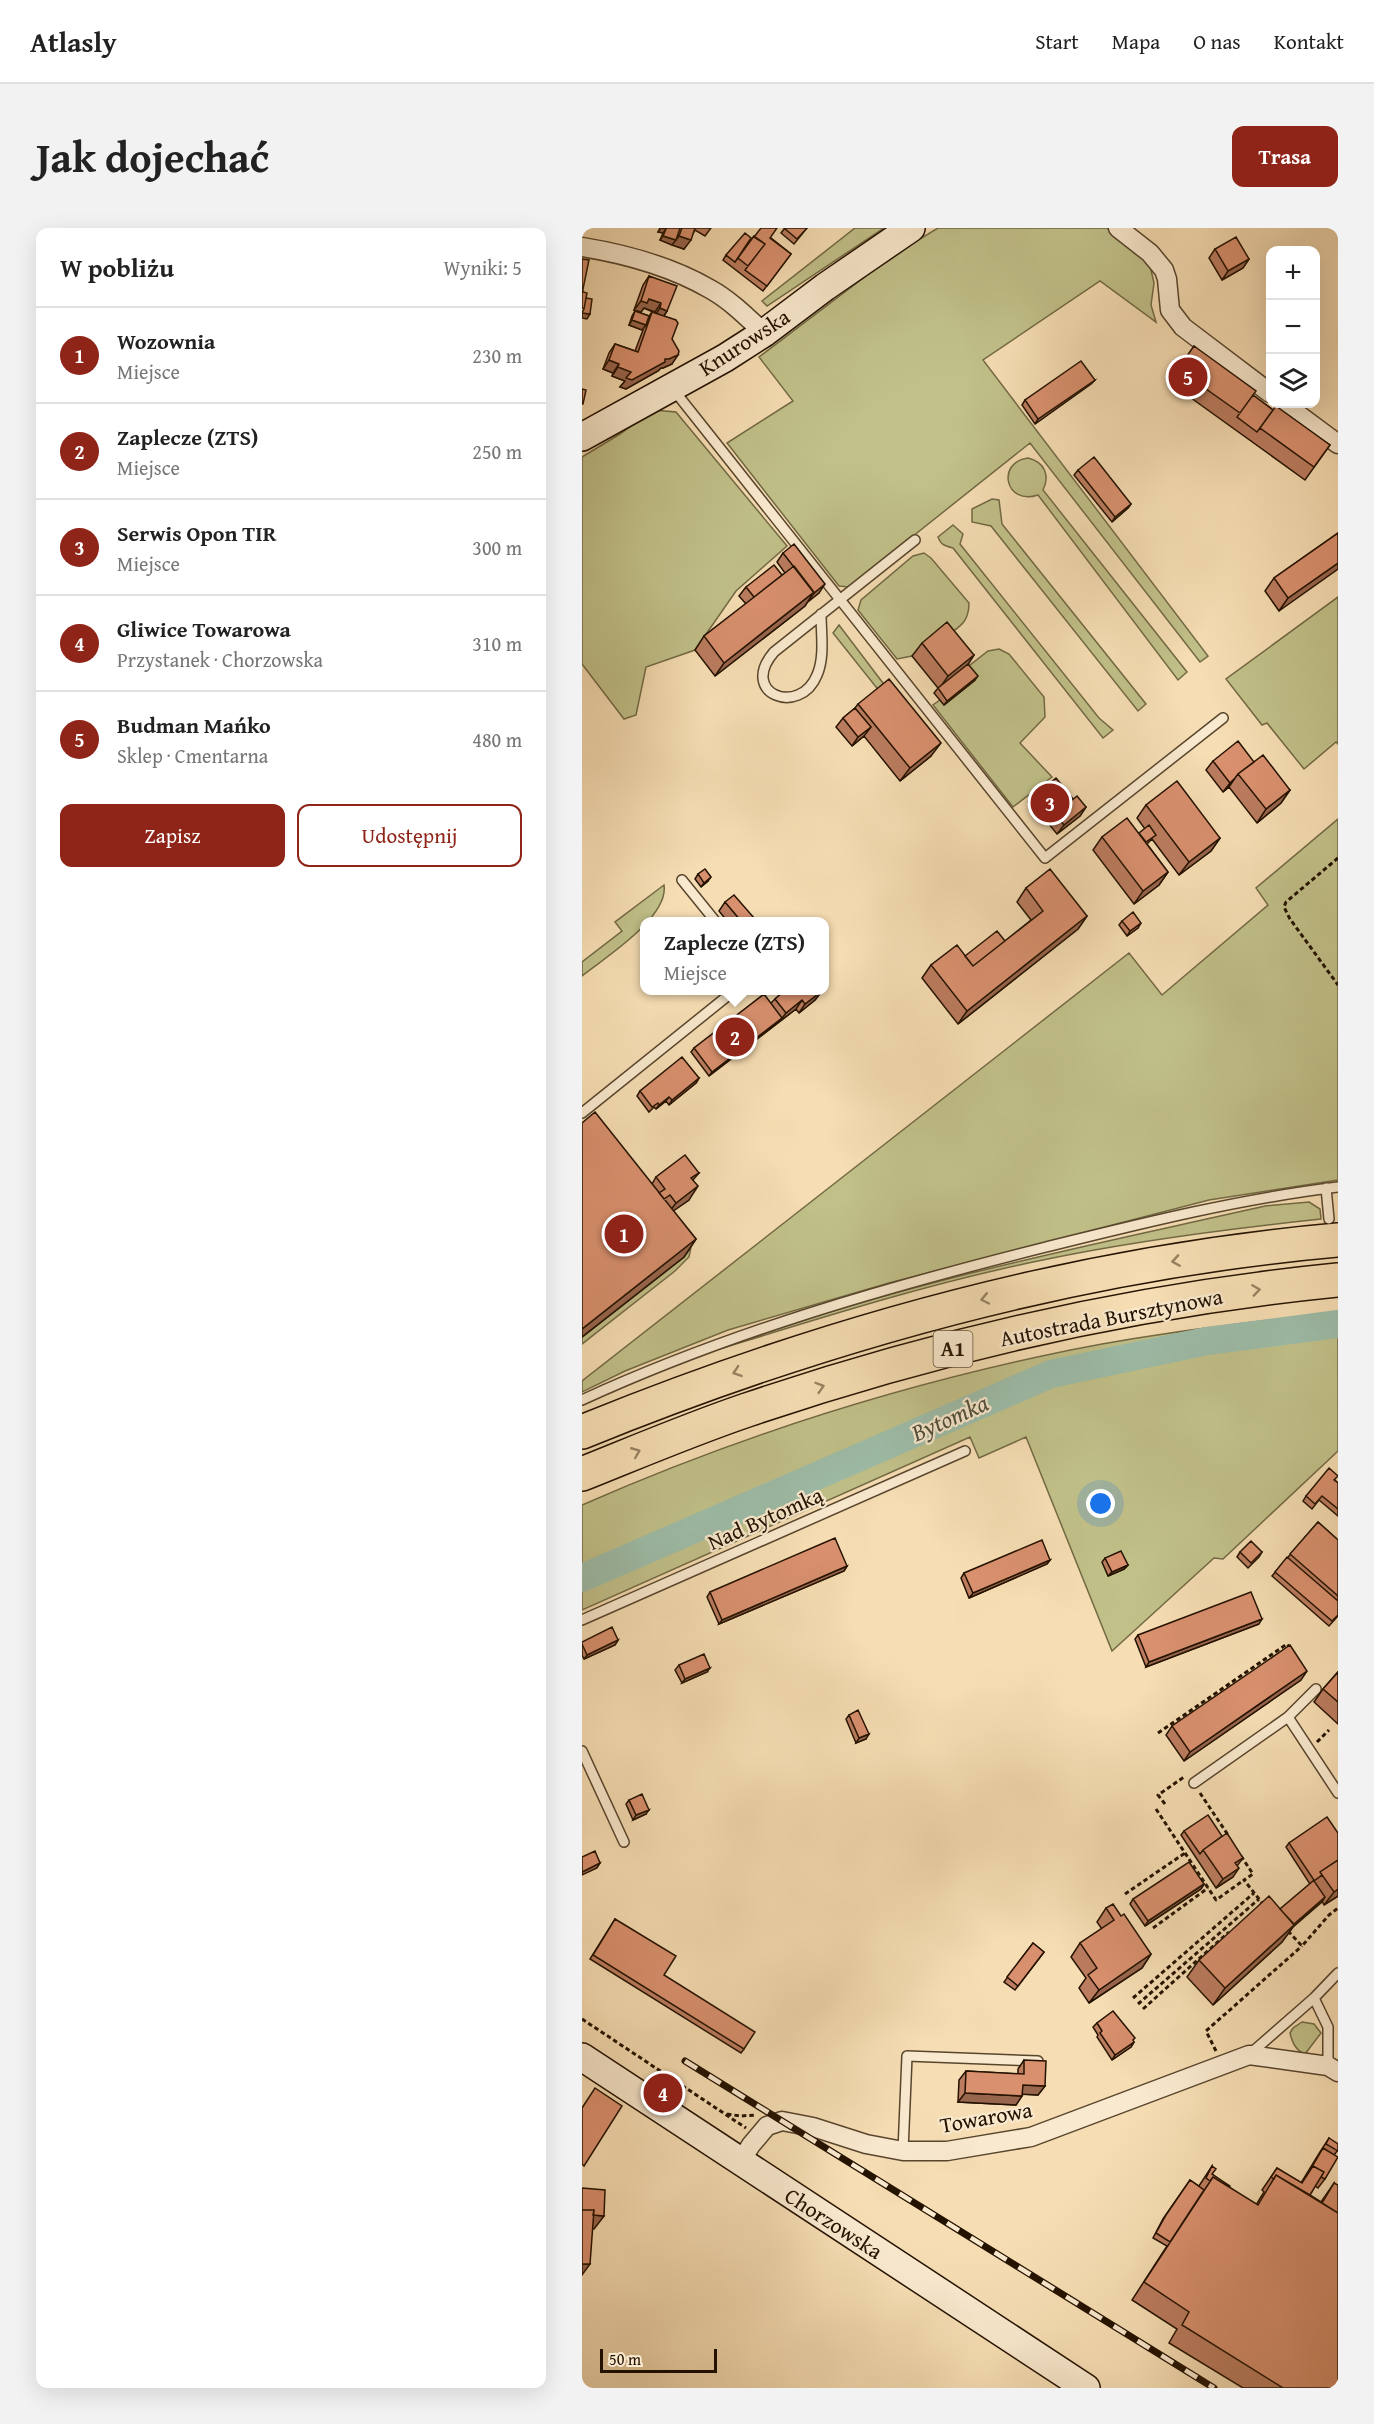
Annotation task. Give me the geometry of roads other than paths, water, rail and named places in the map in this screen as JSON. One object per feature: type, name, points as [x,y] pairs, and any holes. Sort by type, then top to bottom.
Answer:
[{"type":"highway","name":"Autostrada Bursztynowa","points":[[582,1432],[699,1386],[784,1356],[967,1303],[1148,1266],[1272,1246],[1334,1229]]},
{"type":"highway","name":"Autostrada Bursztynowa","points":[[582,1474],[746,1410],[901,1362],[1147,1306],[1338,1280]]},
{"type":"main road","name":"Knurowska","points":[[582,437],[725,358],[764,333],[905,232]]},
{"type":"main road","name":"Chorzowska","points":[[582,2057],[1086,2388]]},
{"type":"street","points":[[1118,228],[1150,253],[1164,270],[1170,310],[1183,327],[1266,390]]},
{"type":"street","points":[[582,247],[640,261],[679,274],[711,289],[764,333]]},
{"type":"street","points":[[1290,408],[1335,439]]},
{"type":"street","name":"Towarowa","points":[[741,2161],[767,2126],[782,2121],[813,2127],[866,2144],[903,2151],[947,2151],[1031,2137],[1249,2055],[1333,2069]]},
{"type":"lane","points":[[672,387],[1045,858],[1223,718]]},
{"type":"lane","points":[[821,614],[821,659],[814,683],[794,697],[782,699],[772,696],[765,686],[763,673],[766,661],[774,652],[821,614],[915,540]]},
{"type":"lane","points":[[682,880],[713,917]]},
{"type":"lane","points":[[582,1113],[729,995]]},
{"type":"lane","points":[[582,1400],[630,1378],[781,1321],[956,1269],[1233,1202],[1338,1187]]},
{"type":"lane","points":[[1326,1188],[1334,1229]]},
{"type":"lane","name":"Nad Bytomką","points":[[582,1620],[964,1451]]},
{"type":"lane","points":[[1194,1783],[1288,1717],[1316,1689]]},
{"type":"lane","points":[[1288,1717],[1338,1793]]},
{"type":"lane","points":[[582,1751],[624,1842]]},
{"type":"lane","name":"Towarowa","points":[[1249,2055],[1314,1998],[1338,1973]]},
{"type":"lane","name":"Towarowa","points":[[1314,1998],[1328,2027],[1333,2069]]},
{"type":"lane","points":[[903,2151],[906,2056],[1038,2061]]},
{"type":"waterway","name":"Bytomka","points":[[582,1578],[1051,1374],[1207,1341],[1338,1324]]},
{"type":"railway","points":[[685,2061],[1214,2388]]},
{"type":"place","name":"Budman Mańko","points":[[1188,377]]},
{"type":"place","name":"Serwis Opon TIR","points":[[1050,803]]},
{"type":"place","name":"Zaplecze (ZTS)","points":[[735,1037]]},
{"type":"place","name":"Wozownia","points":[[624,1234]]},
{"type":"place","name":"Gliwice Towarowa","points":[[663,2093]]}]
